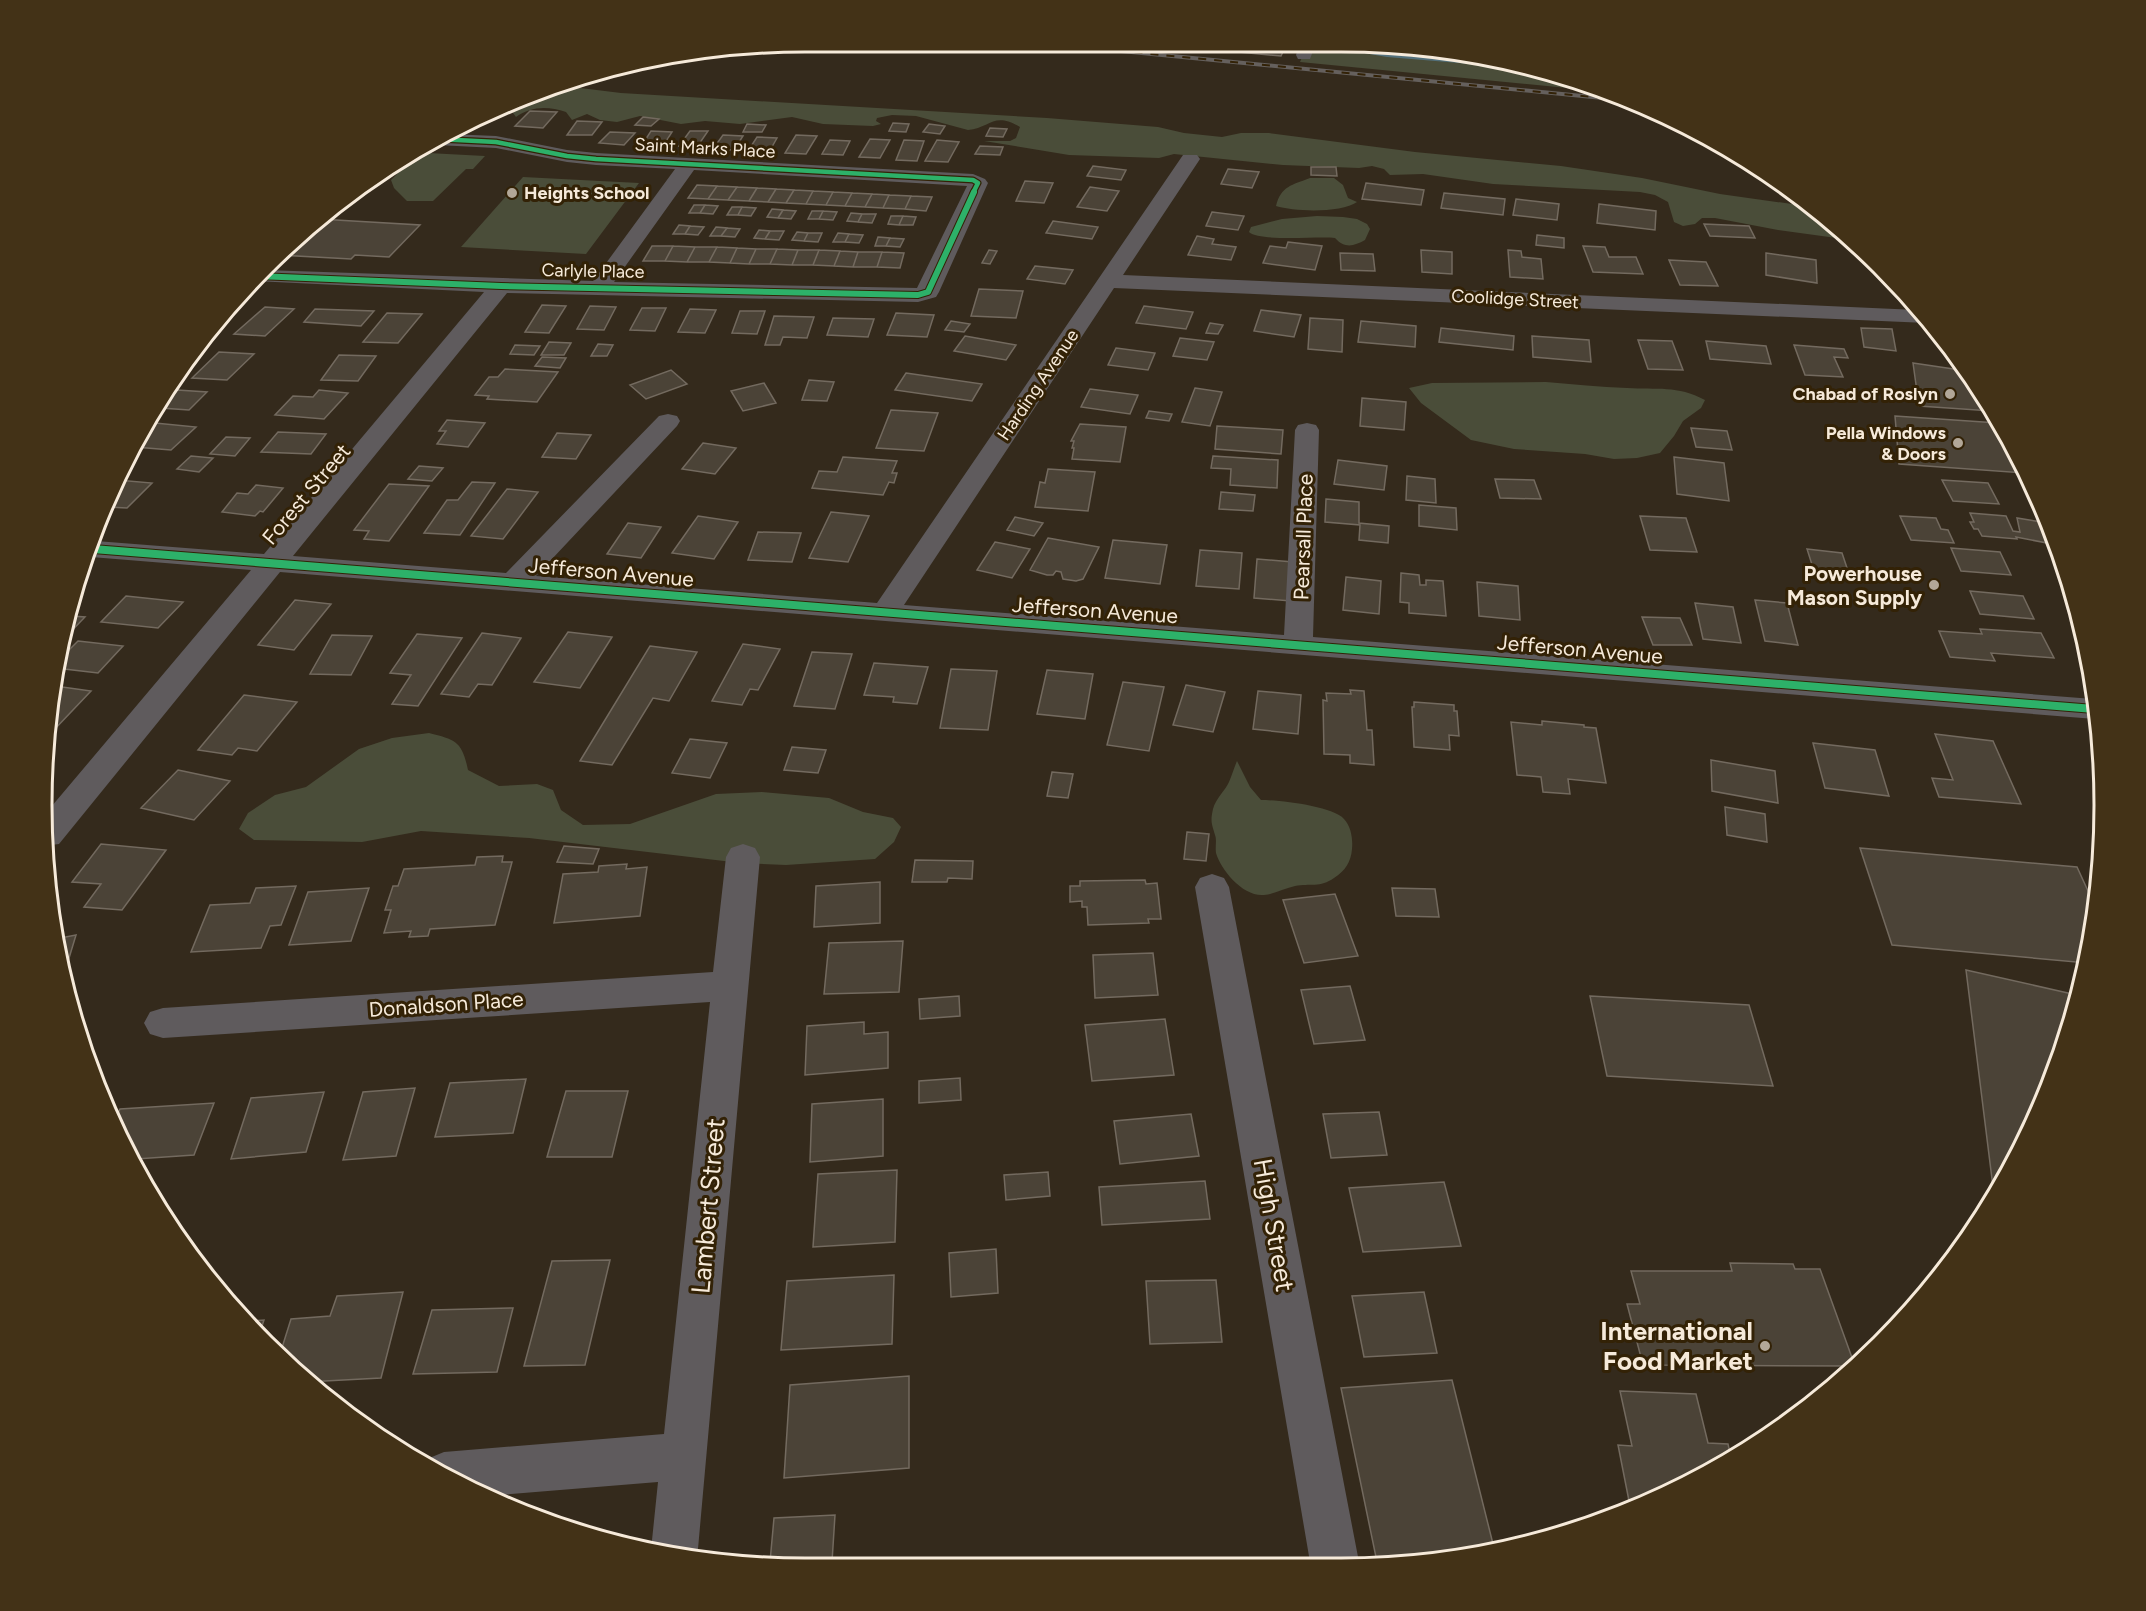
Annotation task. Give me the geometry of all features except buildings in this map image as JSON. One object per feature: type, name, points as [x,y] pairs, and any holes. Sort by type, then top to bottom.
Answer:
[{"type":"street","name":"Saint Marks Place","points":[[453,140],[507,144],[580,158],[973,180],[978,183],[928,291]]},
{"type":"street","name":"Harding Avenue","points":[[885,612],[1190,159]]},
{"type":"street","points":[[599,288],[689,164]]},
{"type":"street","name":"Carlyle Place","points":[[270,277],[501,286],[918,295],[928,291]]},
{"type":"street","name":"Coolidge Street","points":[[1108,280],[1913,317]]},
{"type":"street","name":"Forest Street","points":[[53,828],[501,286]]},
{"type":"street","points":[[513,583],[668,421]]},
{"type":"street","name":"Pearsall Place","points":[[1298,644],[1307,430]]},
{"type":"street","name":"Jefferson Avenue","points":[[97,549],[2087,708]]},
{"type":"street","name":"Lambert Street","points":[[676,1547],[743,857]]},
{"type":"street","name":"High Street","points":[[1212,887],[1334,1558]]},
{"type":"street","name":"Donaldson Place","points":[[163,1023],[730,986]]},
{"type":"street","points":[[460,1475],[684,1456]]},
{"type":"green space","points":[[1304,52],[1390,54],[1487,67],[1570,88],[1300,62]]},
{"type":"green space","points":[[578,88],[621,93],[1047,118],[1158,127],[1184,133],[1222,137],[1241,133],[1269,133],[1415,152],[1561,166],[1642,178],[1720,194],[1794,204],[1836,238],[1715,218],[1702,218],[1695,224],[1683,226],[1674,222],[1668,202],[1655,195],[1640,192],[1493,184],[1423,174],[1390,175],[1384,169],[1372,166],[1359,168],[1283,165],[1174,154],[1159,158],[1069,155],[984,141],[1010,141],[1016,138],[1020,127],[1004,120],[968,130],[916,116],[892,115],[877,118],[876,121],[881,124],[873,126],[823,124],[792,117],[740,124],[705,121],[681,124],[640,116],[617,122],[600,120],[587,114],[572,120],[566,112],[546,108],[534,109],[516,117],[512,112]]},
{"type":"green space","points":[[429,153],[485,156],[473,169],[466,169],[433,201],[407,201],[394,188],[391,180],[400,171]]},
{"type":"green space","points":[[523,177],[639,183],[586,254],[461,247]]},
{"type":"green space","points":[[1310,178],[1334,178],[1343,185],[1348,198],[1357,202],[1350,206],[1330,210],[1276,206],[1284,190]]},
{"type":"green space","points":[[1317,216],[1357,219],[1367,224],[1370,229],[1365,240],[1350,245],[1342,244],[1335,238],[1277,238],[1249,232],[1251,227],[1282,219]]},
{"type":"green space","points":[[1546,382],[1676,390],[1705,400],[1701,408],[1683,421],[1660,453],[1637,458],[1614,459],[1585,454],[1514,449],[1471,440],[1421,403],[1409,388],[1432,383]]},
{"type":"green space","points":[[429,733],[452,740],[463,753],[468,770],[499,786],[537,784],[553,790],[561,810],[583,825],[630,824],[716,794],[762,792],[829,798],[863,812],[893,818],[901,827],[894,842],[875,859],[786,865],[741,863],[529,838],[421,831],[362,842],[254,840],[239,829],[248,813],[275,795],[306,787],[359,749],[392,738]]},
{"type":"green space","points":[[1237,761],[1250,787],[1261,800],[1317,807],[1338,814],[1344,819],[1350,829],[1352,845],[1349,862],[1341,872],[1324,883],[1295,886],[1264,895],[1248,892],[1234,881],[1216,853],[1212,813],[1214,805],[1229,782]]},
{"type":"water","points":[[1364,53],[1439,59],[1466,64],[1387,57]]},
{"type":"railway","points":[[1131,52],[1597,97]]},
{"type":"cycle path","points":[[270,277],[501,286],[918,295],[928,292],[978,183],[973,180],[596,159],[567,156],[496,142],[454,140]]},
{"type":"cycle path","points":[[97,549],[2087,708]]},
{"type":"place","name":"Heights School","points":[[512,193]]},
{"type":"place","name":"Chabad of Roslyn","points":[[1950,394]]},
{"type":"place","name":"Pella Windows & Doors","points":[[1958,443]]},
{"type":"place","name":"Powerhouse Mason Supply","points":[[1934,585]]},
{"type":"place","name":"International Food Market","points":[[1765,1346]]}]
